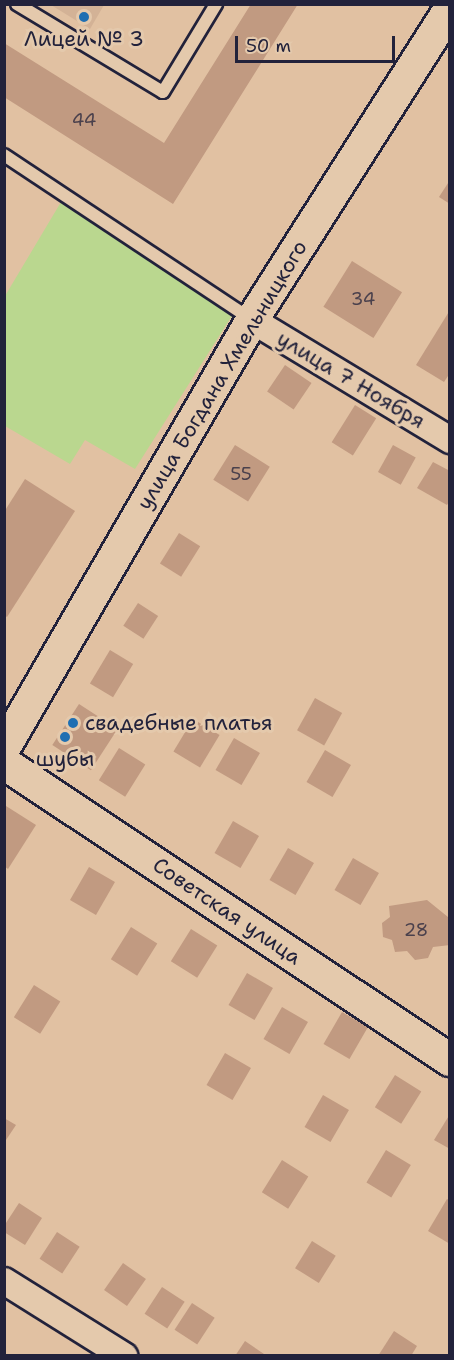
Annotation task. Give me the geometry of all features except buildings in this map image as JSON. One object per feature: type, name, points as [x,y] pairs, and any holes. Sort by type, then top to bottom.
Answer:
[{"type":"street","name":"улица Богдана Хмельницкого","points":[[4,747],[252,320],[450,9]]},
{"type":"street","name":"улица 7 Ноября","points":[[252,320],[450,440]]},
{"type":"street","name":"Советская улица","points":[[4,763],[450,1060]]},
{"type":"street","points":[[4,1281],[124,1356]]},
{"type":"lane","points":[[17,4],[163,92],[216,4]]},
{"type":"lane","points":[[4,155],[252,320]]},
{"type":"shaded area","name":"Лицей № 3","points":[[104,4],[90,29],[51,5]]},
{"type":"green space","points":[[61,202],[235,311],[135,469],[85,440],[70,464],[5,426],[5,296]]},
{"type":"place","name":"Лицей № 3","points":[[84,17]]},
{"type":"place","name":"свадебные платья","points":[[73,723]]},
{"type":"place","name":"шубы","points":[[65,737]]}]
